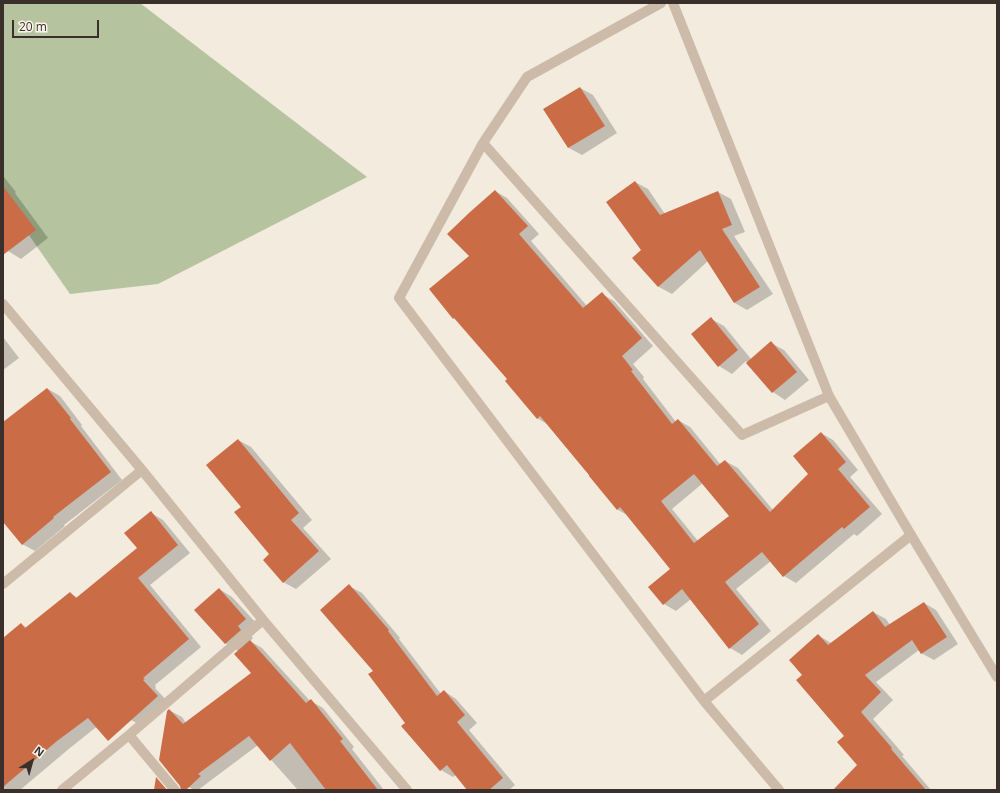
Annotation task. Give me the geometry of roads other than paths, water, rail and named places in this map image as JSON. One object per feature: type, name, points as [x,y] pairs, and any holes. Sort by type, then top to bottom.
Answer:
[{"type":"street","points":[[661,3],[527,77],[483,143],[399,298],[704,701],[779,790]]},
{"type":"street","points":[[673,3],[829,396],[997,677]]},
{"type":"street","points":[[483,143],[742,435],[829,396]]},
{"type":"street","points":[[3,304],[142,470],[263,620],[407,790]]},
{"type":"street","points":[[3,584],[142,470]]},
{"type":"street","points":[[704,701],[911,535]]},
{"type":"street","points":[[62,790],[130,735],[263,620]]},
{"type":"street","points":[[130,735],[175,790]]}]
